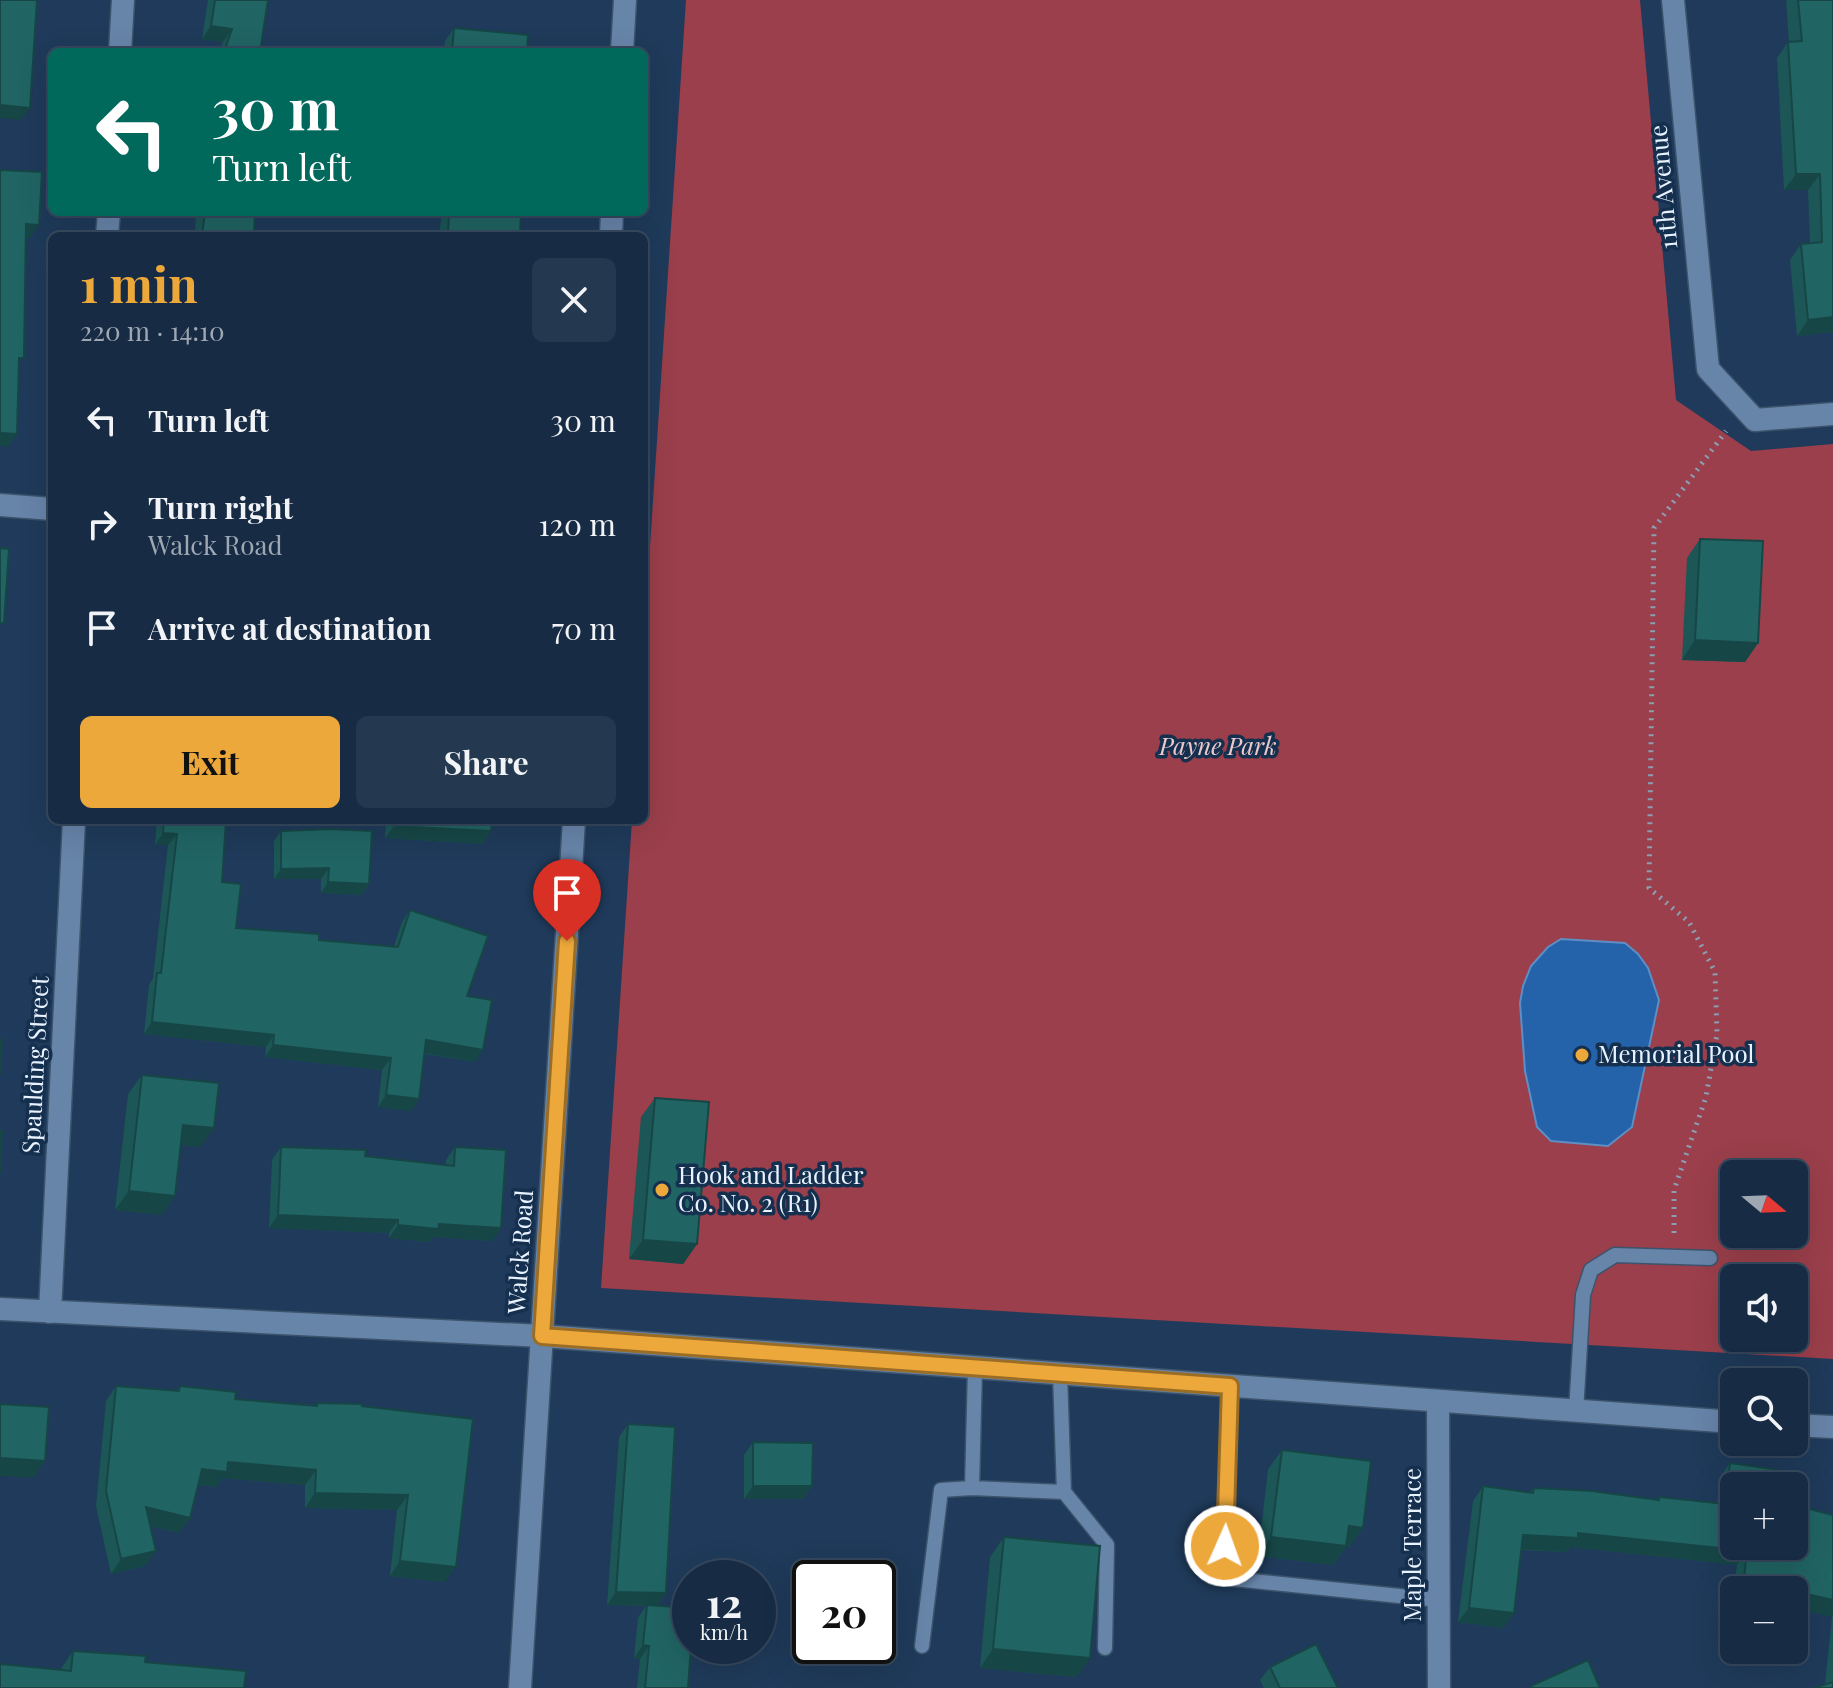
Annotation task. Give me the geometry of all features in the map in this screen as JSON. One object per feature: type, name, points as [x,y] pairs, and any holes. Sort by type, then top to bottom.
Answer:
[{"type":"street","points":[[120,48],[123,0]]},
{"type":"street","points":[[622,48],[625,0]]},
{"type":"street","name":"11th Avenue","points":[[1673,0],[1708,369],[1744,408]]},
{"type":"street","points":[[1744,408],[1755,420],[1833,414]]},
{"type":"street","points":[[0,505],[48,509]]},
{"type":"street","name":"Spaulding Street","points":[[50,1312],[74,824]]},
{"type":"street","name":"Walck Road","points":[[520,1688],[574,824]]},
{"type":"street","points":[[0,1309],[542,1336],[1720,1421]]},
{"type":"street","name":"Maple Terrace","points":[[1438,1402],[1439,1688]]},
{"type":"street","points":[[1808,1426],[1833,1427]]},
{"type":"lane","points":[[1576,1412],[1583,1295],[1591,1270],[1615,1255],[1710,1258]]},
{"type":"lane","points":[[972,1488],[975,1368]]},
{"type":"lane","points":[[1060,1374],[1064,1492],[1107,1545],[1105,1648]]},
{"type":"lane","points":[[1230,1386],[1224,1578],[1439,1600]]},
{"type":"lane","points":[[922,1646],[941,1490],[972,1488],[1064,1492]]},
{"type":"path","points":[[1674,1257],[1674,1190],[1706,1097],[1717,1034],[1715,972],[1689,922],[1649,888],[1654,528],[1744,408]]},
{"type":"green space","name":"Payne Park","points":[[686,0],[1640,0],[1676,400],[1751,451],[1833,444],[1833,1359],[601,1288],[632,824],[648,824],[648,577]]},
{"type":"water","points":[[1561,939],[1625,943],[1648,968],[1659,1000],[1632,1127],[1608,1146],[1551,1141],[1537,1127],[1525,1071],[1520,1003],[1531,966],[1548,947]]},
{"type":"building","points":[[0,0],[37,0],[30,108],[0,105]]},
{"type":"building","points":[[215,0],[268,0],[261,48],[225,48],[232,29],[211,26]]},
{"type":"building","points":[[1798,0],[1833,0],[1833,317],[1808,320],[1801,244],[1822,242],[1820,174],[1796,174],[1788,42],[1802,41]]},
{"type":"building","points":[[454,28],[528,35],[527,48],[452,48]]},
{"type":"building","points":[[0,170],[42,172],[39,225],[26,224],[24,358],[19,358],[17,434],[0,433]]},
{"type":"building","points":[[204,216],[255,216],[254,232],[202,232]]},
{"type":"building","points":[[449,216],[521,216],[520,232],[448,232]]},
{"type":"building","points":[[1700,539],[1763,541],[1758,643],[1695,640]]},
{"type":"building","points":[[0,548],[9,549],[4,623],[0,623]]},
{"type":"building","points":[[164,824],[226,824],[222,882],[241,884],[236,928],[319,934],[319,940],[398,947],[410,910],[488,936],[467,996],[492,1000],[483,1050],[426,1040],[419,1099],[386,1095],[391,1058],[273,1045],[274,1035],[152,1022],[157,973],[161,973],[177,834],[163,833]]},
{"type":"building","points":[[394,824],[492,824],[491,831]]},
{"type":"building","points":[[281,831],[372,831],[369,884],[328,882],[329,868],[281,869]]},
{"type":"building","points":[[142,1075],[219,1083],[214,1128],[183,1125],[175,1196],[129,1191]]},
{"type":"building","name":"Hook and Ladder Co. No. 2 (R1)","points":[[655,1098],[709,1102],[697,1244],[643,1240]]},
{"type":"building","points":[[0,1131],[2,1131],[0,1174]]},
{"type":"building","points":[[281,1147],[366,1150],[365,1156],[454,1166],[455,1147],[506,1150],[501,1228],[439,1224],[438,1229],[398,1225],[398,1220],[278,1215]]},
{"type":"building","points":[[116,1386],[179,1391],[180,1386],[236,1392],[235,1399],[317,1406],[317,1403],[362,1404],[473,1419],[456,1567],[400,1561],[408,1495],[315,1493],[316,1470],[228,1462],[227,1472],[202,1469],[190,1518],[146,1507],[156,1551],[121,1559],[106,1491]]},
{"type":"building","points":[[0,1404],[49,1407],[45,1461],[0,1458]]},
{"type":"building","points":[[628,1424],[675,1427],[666,1593],[616,1592]]},
{"type":"building","points":[[753,1442],[813,1443],[812,1486],[753,1486]]},
{"type":"building","points":[[1282,1450],[1371,1461],[1363,1528],[1349,1526],[1346,1546],[1271,1537]]},
{"type":"building","points":[[1730,1463],[1779,1470],[1779,1472],[1729,1472]]},
{"type":"building","points":[[1483,1486],[1533,1493],[1534,1488],[1592,1491],[1659,1500],[1659,1497],[1720,1503],[1720,1548],[1578,1533],[1578,1538],[1523,1535],[1514,1613],[1469,1608]]},
{"type":"building","points":[[1808,1509],[1833,1515],[1833,1600],[1808,1594],[1808,1576],[1744,1576],[1746,1560],[1808,1560]]},
{"type":"building","points":[[1004,1537],[1100,1546],[1090,1658],[993,1649]]},
{"type":"building","points":[[647,1605],[672,1607],[672,1664],[690,1664],[688,1688],[645,1688],[649,1646],[643,1645]]},
{"type":"building","points":[[1316,1644],[1338,1688],[1280,1688],[1270,1667]]},
{"type":"building","points":[[73,1651],[146,1656],[145,1662],[246,1671],[244,1688],[0,1688],[0,1664],[71,1671]]},
{"type":"building","points":[[1588,1660],[1600,1688],[1531,1686]]},
{"type":"building","points":[[1833,1682],[1833,1688],[1814,1688]]},
{"type":"place","name":"Memorial Pool","points":[[1582,1055]]},
{"type":"place","name":"Hook and Ladder Co. No. 2 (R1)","points":[[662,1190]]},
{"type":"route","points":[[567,941],[542,1336],[1230,1386],[1225,1546]]}]
